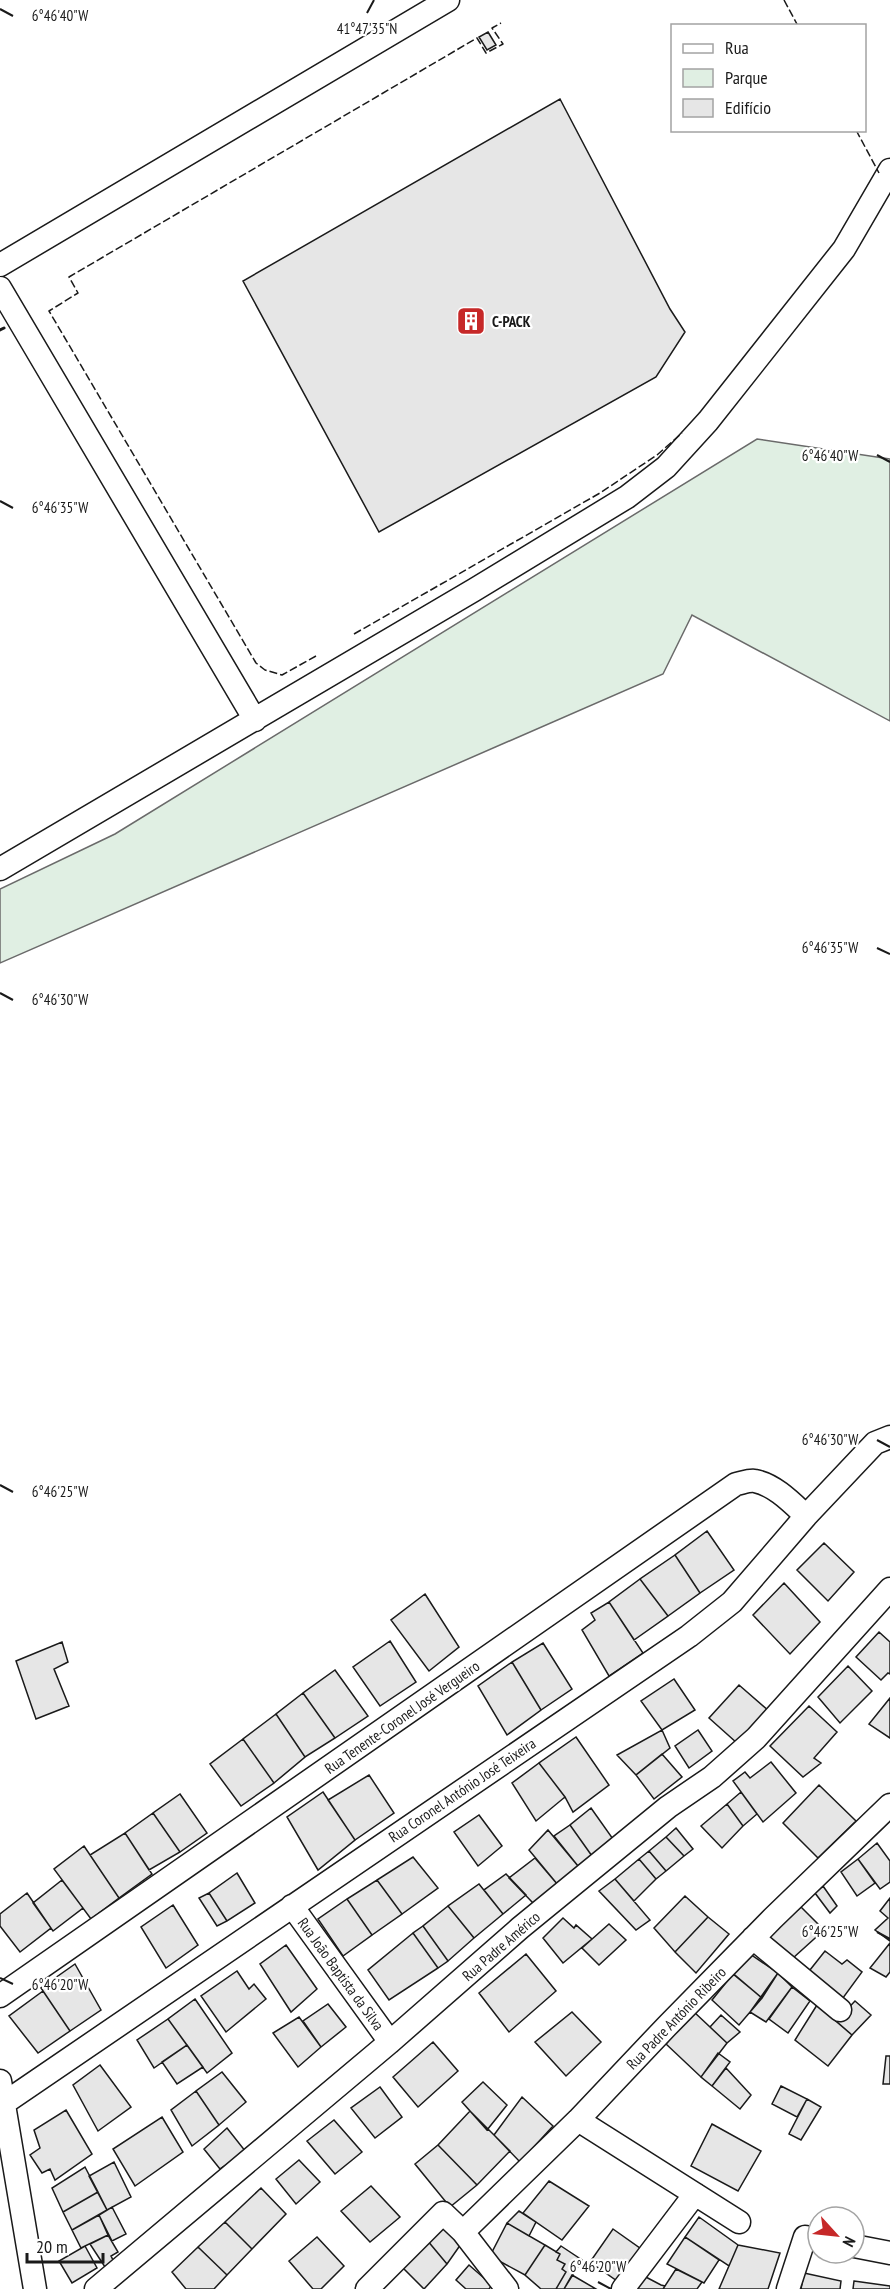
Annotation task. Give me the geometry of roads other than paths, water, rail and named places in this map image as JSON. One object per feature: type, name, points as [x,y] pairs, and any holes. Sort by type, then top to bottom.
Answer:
[{"type":"street","points":[[0,265],[448,0]]},
{"type":"street","points":[[0,869],[255,720],[627,497],[666,467],[708,421],[844,249],[890,170]]},
{"type":"street","points":[[0,288],[255,720]]},
{"type":"street","name":"Rua Coronel António José Teixeira","points":[[1,2097],[292,1906],[689,1636],[732,1602],[806,1516],[875,1443],[890,1437]]},
{"type":"street","name":"Rua Tenente-Coronel José Vergueiro","points":[[0,1996],[736,1484],[753,1480],[770,1487],[806,1516]]},
{"type":"street","name":"Rua Padre Américo","points":[[96,2289],[390,2042],[520,1928],[668,1807],[712,1778],[756,1738],[890,1589]]},
{"type":"street","name":"Rua Padre António Ribeiro","points":[[463,2232],[579,2120],[753,1938],[888,1811]]},
{"type":"street","name":"Rua João Baptista da Silva","points":[[292,1906],[390,2042]]},
{"type":"street","points":[[753,1938],[840,2010]]},
{"type":"street","points":[[1,2097],[35,2289]]},
{"type":"street","points":[[579,2120],[739,2222]]},
{"type":"street","points":[[623,2289],[695,2194]]},
{"type":"street","points":[[367,2289],[443,2213],[463,2232],[507,2289]]},
{"type":"street","points":[[866,2248],[890,2253]]},
{"type":"street","points":[[788,2289],[806,2251]]},
{"type":"place","name":"C-PACK","points":[[471,321]]}]
